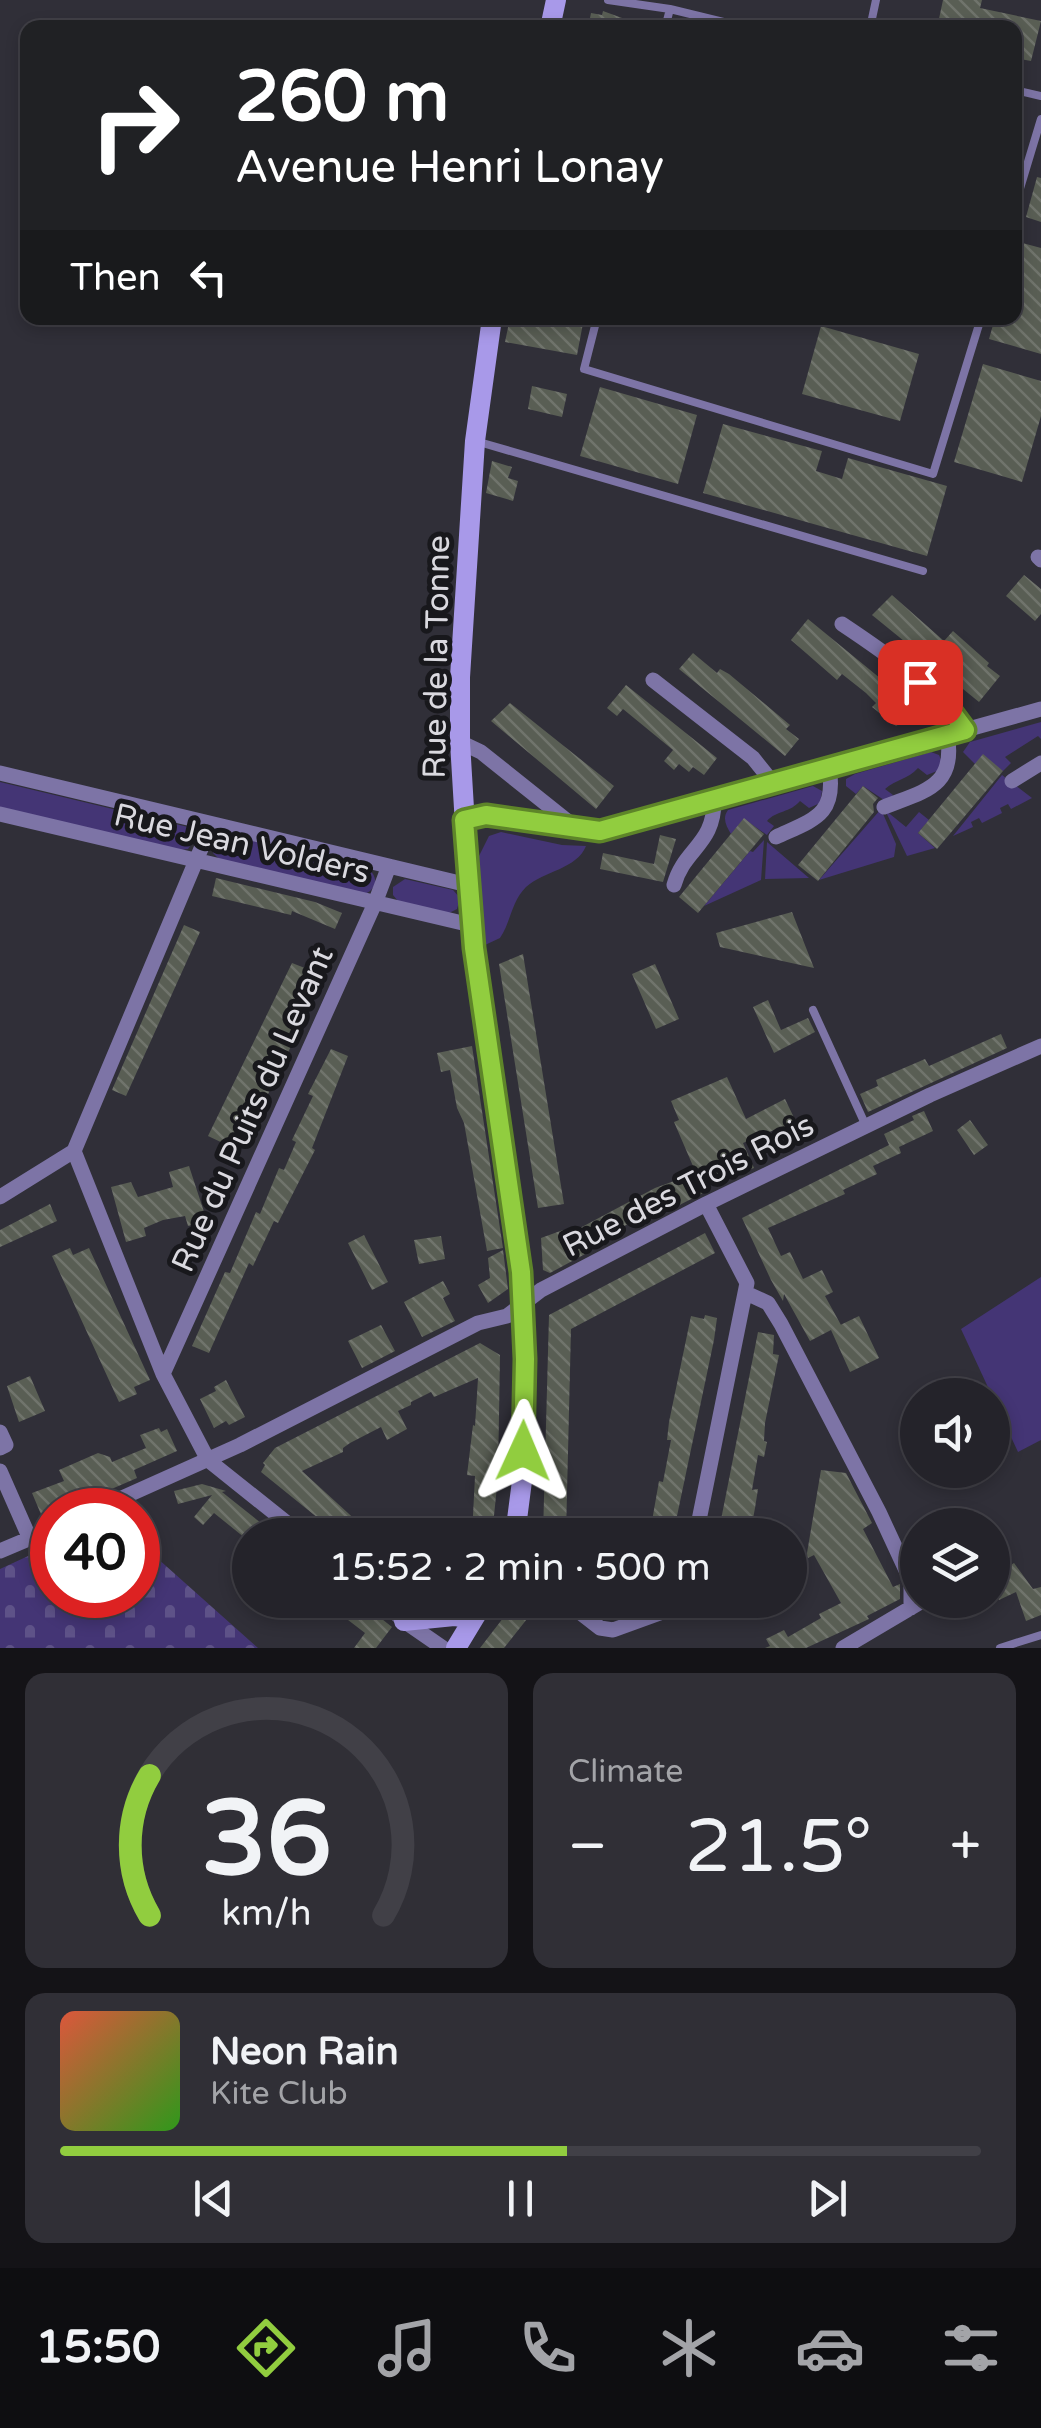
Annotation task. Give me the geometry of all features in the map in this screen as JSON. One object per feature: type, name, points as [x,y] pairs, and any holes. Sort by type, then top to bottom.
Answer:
[{"type":"street","name":"Rue de la Tonne","points":[[491,325],[475,441],[460,677],[460,742],[471,925],[524,1301],[522,1482],[517,1518]]},
{"type":"street","points":[[842,624],[892,658],[948,707],[965,730]]},
{"type":"street","points":[[653,680],[753,758],[773,783]]},
{"type":"street","points":[[464,820],[486,815],[600,831],[1041,709]]},
{"type":"street","points":[[884,807],[928,790],[938,782],[950,762],[947,734]]},
{"type":"street","points":[[460,742],[481,752],[575,827]]},
{"type":"street","points":[[1012,781],[1041,763]]},
{"type":"street","points":[[776,836],[816,818],[826,808],[832,787],[828,766]]},
{"type":"street","name":"Rue Jean Volders","points":[[0,774],[468,885]]},
{"type":"street","points":[[674,885],[677,873],[711,830],[714,798]]},
{"type":"street","name":"Rue Jean Volders","points":[[0,814],[471,925]]},
{"type":"street","points":[[0,1197],[74,1151],[211,825]]},
{"type":"street","name":"Rue du Puits du Levant","points":[[163,1374],[376,903],[389,866]]},
{"type":"street","name":"Rue des Trois Rois","points":[[145,1488],[478,1323],[506,1316],[524,1301],[706,1204],[1041,1046]]},
{"type":"street","points":[[74,1151],[163,1374],[208,1460],[281,1518]]},
{"type":"street","points":[[700,1518],[747,1283],[706,1204]]},
{"type":"street","points":[[746,1293],[768,1302],[782,1324],[900,1558]]},
{"type":"street","points":[[0,1432],[6,1445],[0,1448]]},
{"type":"street","points":[[0,1471],[30,1539],[0,1551]]},
{"type":"street","points":[[843,1648],[900,1615]]},
{"type":"street","points":[[404,1621],[454,1616],[472,1620],[456,1648]]},
{"type":"street","points":[[401,1618],[442,1648]]},
{"type":"street","points":[[587,1618],[600,1628],[613,1630],[646,1618]]},
{"type":"lane","points":[[608,0],[715,20]]},
{"type":"lane","points":[[668,20],[670,9]]},
{"type":"lane","points":[[1022,182],[1041,119]]},
{"type":"lane","points":[[595,325],[584,370],[933,474],[979,325]]},
{"type":"lane","points":[[475,441],[923,571]]},
{"type":"lane","points":[[813,1010],[866,1126]]},
{"type":"lane","points":[[1000,1648],[1041,1634]]},
{"type":"green space","points":[[1041,722],[1041,739],[1038,736],[1005,757],[1011,763],[1003,771],[975,764],[963,752],[970,742]]},
{"type":"green space","points":[[931,752],[939,755],[942,762],[937,771],[927,775],[918,768],[885,789],[893,795],[887,802],[863,786],[856,794],[846,786],[846,779],[855,774]]},
{"type":"green space","points":[[1002,775],[1032,798],[1011,809],[1008,804],[1000,808],[1002,813],[982,823],[979,818],[971,822],[973,827],[953,836]]},
{"type":"green space","points":[[0,782],[188,827],[195,839],[188,849],[180,850],[0,807]]},
{"type":"green space","points":[[813,786],[822,791],[820,803],[809,808],[800,801],[775,815],[767,821],[774,826],[767,835],[744,819],[731,834],[725,819],[728,810]]},
{"type":"green space","points":[[881,809],[896,844],[894,857],[819,880]]},
{"type":"green space","points":[[885,810],[906,827],[919,812],[929,820],[918,833],[935,848],[907,856]]},
{"type":"green space","points":[[501,832],[586,846],[568,865],[526,887],[500,938],[485,945],[477,860],[489,836]]},
{"type":"green space","points":[[228,835],[368,869],[374,876],[374,886],[365,894],[219,859],[213,853],[214,841]]},
{"type":"green space","points":[[764,840],[761,880],[704,906],[750,851]]},
{"type":"green space","points":[[767,842],[809,878],[765,879]]},
{"type":"green space","points":[[405,879],[453,890],[460,898],[457,909],[449,913],[398,901],[393,887]]},
{"type":"green space","points":[[1041,1277],[1041,1440],[1018,1452],[1010,1435],[1010,1378],[984,1378],[961,1329]]},
{"type":"green space","points":[[30,1555],[30,1618],[160,1618],[160,1561],[258,1648],[0,1648],[0,1569]]},
{"type":"building","points":[[943,0],[982,0],[980,8],[1041,21],[1031,61],[1022,59],[1022,20],[939,20]]},
{"type":"building","points":[[603,11],[628,20],[590,20],[591,13],[602,15]]},
{"type":"building","points":[[1037,177],[1041,178],[1041,222],[1026,217]]},
{"type":"building","points":[[1022,243],[1041,248],[1041,354],[989,339],[993,325],[1022,325]]},
{"type":"building","points":[[509,325],[583,325],[577,355],[505,342]]},
{"type":"building","points":[[821,326],[919,354],[900,421],[802,394]]},
{"type":"building","points":[[983,364],[1041,381],[1041,416],[1022,482],[954,462]]},
{"type":"building","points":[[532,386],[567,394],[562,417],[528,409]]},
{"type":"building","points":[[600,387],[697,415],[678,484],[580,456]]},
{"type":"building","points":[[723,424],[822,451],[816,471],[842,479],[848,458],[947,486],[927,556],[703,493]]},
{"type":"building","points":[[492,461],[512,467],[508,478],[518,481],[513,501],[486,493]]},
{"type":"building","points":[[1024,575],[1041,589],[1041,614],[1035,621],[1006,596]]},
{"type":"building","points":[[892,595],[944,641],[953,631],[1000,676],[979,702],[872,615]]},
{"type":"building","points":[[808,619],[914,706],[901,723],[896,726],[872,707],[876,703],[866,693],[842,674],[837,680],[791,640]]},
{"type":"building","points":[[693,653],[717,673],[720,669],[729,674],[790,725],[786,729],[799,739],[785,756],[679,669]]},
{"type":"building","points":[[626,685],[717,758],[704,775],[693,767],[689,772],[679,764],[674,770],[664,761],[673,750],[623,709],[617,716],[607,708]]},
{"type":"building","points":[[510,703],[614,786],[596,809],[491,721]]},
{"type":"building","points":[[983,754],[1003,771],[937,849],[918,833]]},
{"type":"building","points":[[863,786],[878,798],[873,804],[874,812],[818,881],[798,865]]},
{"type":"building","points":[[744,818],[764,834],[698,913],[679,897]]},
{"type":"building","points":[[660,835],[676,839],[663,882],[600,869],[603,853],[654,864]]},
{"type":"building","points":[[216,878],[315,902],[342,913],[335,929],[292,911],[291,915],[212,896]]},
{"type":"building","points":[[792,912],[814,968],[720,947],[716,933]]},
{"type":"building","points":[[184,925],[200,932],[126,1096],[112,1090]]},
{"type":"building","points":[[523,954],[564,1204],[538,1208],[499,964]]},
{"type":"building","points":[[292,963],[310,970],[306,977],[321,984],[244,1144],[228,1137],[225,1144],[208,1136]]},
{"type":"building","points":[[655,964],[679,1019],[656,1029],[632,974]]},
{"type":"building","points":[[768,1000],[781,1030],[808,1018],[815,1032],[774,1053],[753,1007]]},
{"type":"building","points":[[1001,1034],[1007,1048],[868,1112],[860,1094],[878,1086],[876,1080],[925,1059],[929,1066]]},
{"type":"building","points":[[472,1046],[503,1248],[487,1251],[464,1123],[450,1070],[441,1072],[437,1053]]},
{"type":"building","points":[[331,1049],[348,1056],[312,1148],[315,1150],[253,1266],[249,1263],[209,1353],[192,1346],[225,1272],[230,1273],[256,1212],[260,1214],[279,1168],[284,1170],[296,1142],[292,1140],[313,1096],[308,1094]]},
{"type":"building","points":[[727,1077],[746,1119],[785,1099],[799,1128],[779,1139],[774,1130],[743,1143],[754,1168],[705,1187],[707,1191],[652,1219],[649,1214],[620,1228],[585,1250],[587,1253],[550,1273],[543,1270],[541,1238],[563,1230],[565,1236],[655,1188],[696,1173],[674,1122],[679,1120],[671,1101]]},
{"type":"building","points":[[924,1111],[933,1131],[899,1147],[901,1153],[873,1166],[877,1174],[843,1190],[845,1194],[768,1228],[781,1256],[790,1252],[803,1279],[822,1270],[833,1292],[825,1296],[841,1325],[859,1316],[879,1358],[850,1372],[831,1330],[810,1341],[784,1294],[783,1301],[771,1280],[742,1218],[889,1145],[884,1134]]},
{"type":"building","points":[[970,1120],[988,1145],[974,1155],[957,1130]]},
{"type":"building","points":[[189,1166],[207,1221],[188,1226],[185,1216],[163,1220],[144,1228],[146,1236],[126,1242],[111,1187],[131,1182],[138,1197],[173,1187],[169,1172]]},
{"type":"building","points":[[50,1204],[57,1221],[0,1247],[0,1230]]},
{"type":"building","points":[[705,1233],[715,1253],[571,1329],[566,1518],[543,1518],[549,1315]]},
{"type":"building","points":[[364,1235],[388,1282],[372,1290],[348,1243]]},
{"type":"building","points":[[441,1236],[445,1259],[419,1264],[414,1240]]},
{"type":"building","points":[[70,1248],[73,1255],[89,1248],[150,1380],[134,1387],[137,1394],[119,1402],[52,1256]]},
{"type":"building","points":[[503,1250],[508,1289],[488,1303],[478,1285],[490,1278],[488,1258]]},
{"type":"building","points":[[443,1281],[450,1294],[443,1298],[455,1321],[422,1337],[404,1302]]},
{"type":"building","points":[[705,1315],[717,1318],[677,1518],[653,1518],[671,1440],[667,1440],[669,1422],[691,1316],[704,1319]]},
{"type":"building","points":[[381,1325],[395,1351],[362,1368],[348,1341]]},
{"type":"building","points":[[758,1332],[774,1335],[773,1354],[779,1355],[765,1423],[764,1457],[758,1455],[752,1490],[758,1489],[753,1518],[721,1518]]},
{"type":"building","points":[[480,1343],[500,1355],[494,1518],[473,1518],[475,1476],[467,1475],[478,1378],[434,1397],[431,1392],[411,1402],[398,1411],[407,1429],[387,1440],[381,1427],[350,1443],[343,1452],[302,1471],[353,1518],[318,1518],[261,1472],[275,1448]]},
{"type":"building","points":[[30,1376],[45,1411],[19,1422],[7,1386]]},
{"type":"building","points":[[226,1380],[245,1417],[214,1428],[200,1399]]},
{"type":"building","points":[[167,1429],[177,1451],[134,1470],[137,1478],[114,1488],[45,1488],[64,1481],[59,1470],[98,1453],[110,1457],[112,1462],[146,1448],[140,1435]]},
{"type":"building","points":[[821,1470],[846,1473],[872,1523],[863,1529],[893,1587],[900,1584],[900,1599],[867,1616],[869,1619],[806,1648],[765,1648],[770,1646],[766,1639],[784,1630],[788,1637],[841,1603],[814,1555],[807,1558]]},
{"type":"building","points":[[202,1484],[226,1491],[222,1492],[255,1518],[232,1518],[232,1528],[214,1513],[203,1525],[194,1517],[212,1495],[178,1504],[174,1491]]},
{"type":"building","points":[[1014,1563],[1033,1589],[1041,1587],[1041,1615],[1026,1621],[1016,1592],[1010,1595],[1010,1566]]},
{"type":"building","points":[[345,1618],[381,1618],[392,1627],[376,1648],[354,1648],[365,1633]]},
{"type":"building","points":[[503,1618],[528,1618],[504,1648],[480,1648]]},
{"type":"route","points":[[523,1451],[524,1301],[474,948],[464,820],[486,815],[600,831],[965,730],[948,707],[920,682]]}]
